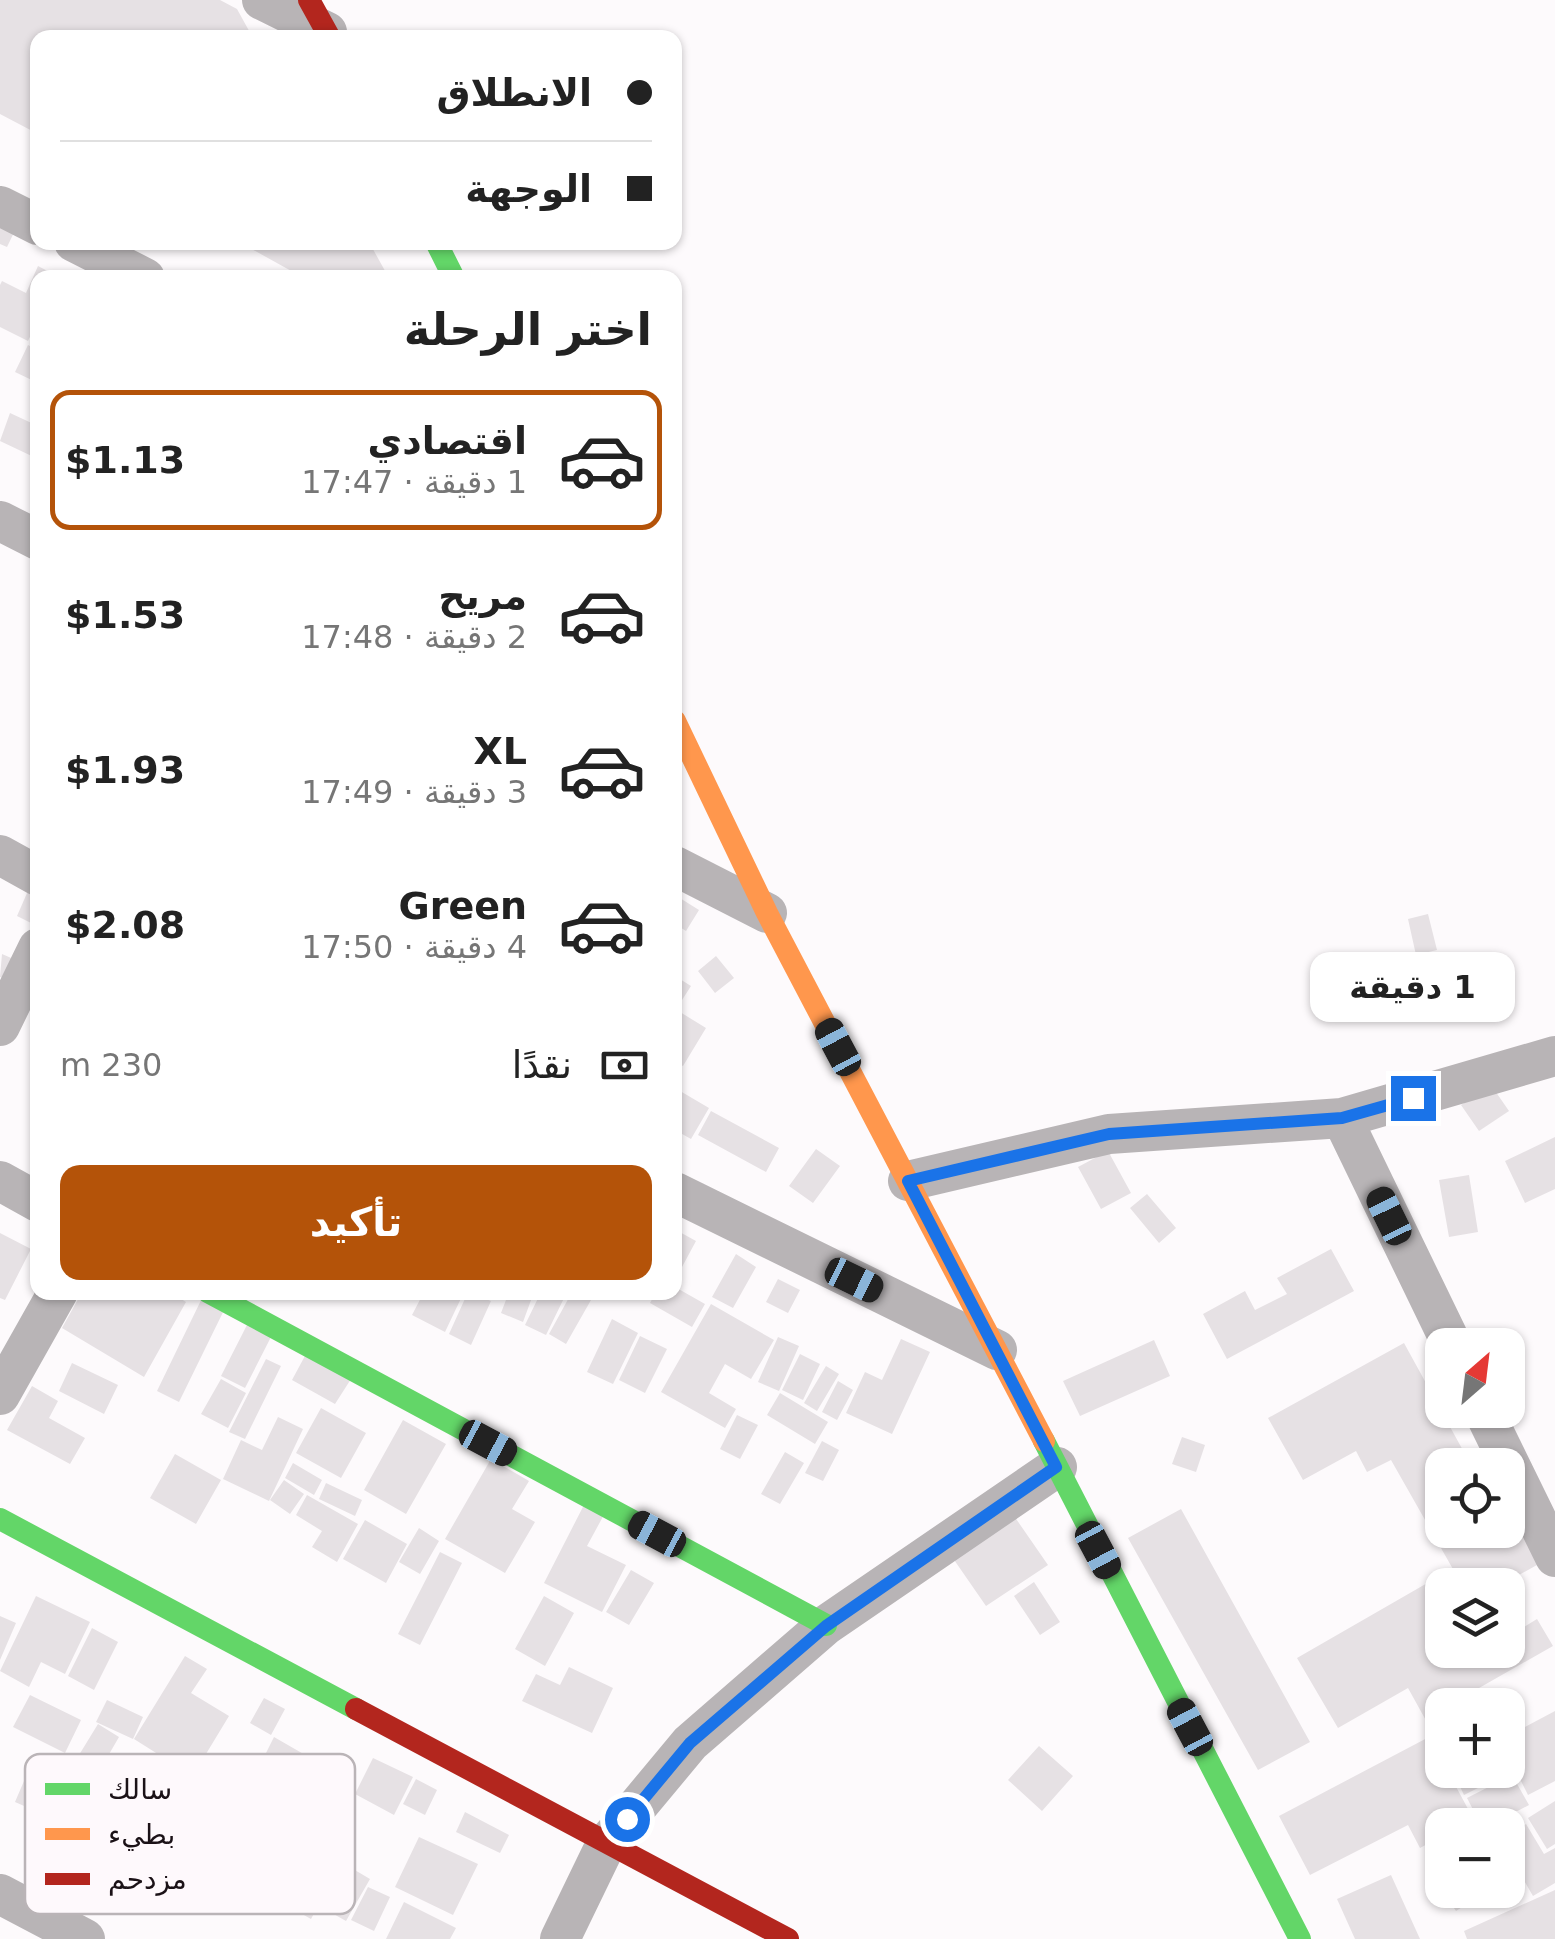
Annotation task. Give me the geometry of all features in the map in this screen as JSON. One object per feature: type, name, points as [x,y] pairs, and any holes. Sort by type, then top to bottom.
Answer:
[{"type":"street","points":[[262,0],[322,23]]},
{"type":"street","points":[[0,206],[30,221]]},
{"type":"street","points":[[90,250],[129,270]]},
{"type":"street","points":[[0,520],[30,536]]},
{"type":"street","points":[[682,736],[767,913],[1300,1939]]},
{"type":"street","points":[[0,855],[30,872]]},
{"type":"street","points":[[682,870],[767,913]]},
{"type":"street","points":[[0,1026],[30,964]]},
{"type":"street","points":[[908,1181],[1109,1134],[1342,1118],[1555,1056]]},
{"type":"street","points":[[1342,1118],[1444,1328]]},
{"type":"street","points":[[0,1182],[30,1198]]},
{"type":"street","points":[[682,1195],[997,1350]]},
{"type":"street","points":[[0,1395],[53,1300]]},
{"type":"street","points":[[226,1300],[826,1626]]},
{"type":"street","points":[[1493,1428],[1555,1557]]},
{"type":"street","points":[[560,1939],[606,1844],[690,1743],[826,1626],[1056,1467]]},
{"type":"street","points":[[0,1520],[788,1939]]},
{"type":"street","points":[[0,1894],[25,1907]]},
{"type":"street","points":[[38,1914],[85,1939]]},
{"type":"building","points":[[0,0],[220,0],[237,9],[249,30],[30,30],[30,130],[0,114]]},
{"type":"building","points":[[0,210],[20,220],[7,247],[0,244]]},
{"type":"building","points":[[253,250],[373,250],[385,270],[290,270]]},
{"type":"building","points":[[2,281],[26,293],[30,284],[28,341],[0,327]]},
{"type":"building","points":[[28,345],[30,346],[30,379],[15,372]]},
{"type":"building","points":[[10,413],[30,422],[30,455],[0,441]]},
{"type":"building","points":[[30,886],[30,922],[17,916]]},
{"type":"building","points":[[682,899],[699,910],[686,931],[682,928]]},
{"type":"building","points":[[1428,914],[1437,950],[1416,955],[1408,919]]},
{"type":"building","points":[[2,954],[25,964],[17,983],[0,977]]},
{"type":"building","points":[[716,956],[734,978],[715,993],[698,971]]},
{"type":"building","points":[[682,980],[691,986],[682,1000]]},
{"type":"building","points":[[682,1013],[706,1028],[682,1066]]},
{"type":"building","points":[[1491,1085],[1509,1111],[1479,1131],[1461,1105]]},
{"type":"building","points":[[682,1092],[709,1108],[691,1139],[682,1134]]},
{"type":"building","points":[[711,1111],[779,1148],[766,1172],[698,1135]]},
{"type":"building","points":[[1555,1137],[1555,1189],[1525,1203],[1505,1161]]},
{"type":"building","points":[[816,1149],[840,1166],[813,1203],[789,1186]]},
{"type":"building","points":[[1108,1151],[1131,1193],[1101,1209],[1078,1167]]},
{"type":"building","points":[[1469,1175],[1478,1232],[1449,1237],[1439,1180]]},
{"type":"building","points":[[1147,1194],[1176,1228],[1159,1243],[1130,1208]]},
{"type":"building","points":[[0,1233],[30,1251],[5,1300],[0,1298]]},
{"type":"building","points":[[682,1233],[696,1241],[682,1267]]},
{"type":"building","points":[[1331,1249],[1354,1291],[1227,1359],[1203,1314],[1245,1291],[1255,1310],[1287,1294],[1277,1278]]},
{"type":"building","points":[[736,1254],[756,1267],[733,1308],[712,1297]]},
{"type":"building","points":[[778,1279],[800,1290],[788,1313],[766,1302]]},
{"type":"building","points":[[682,1291],[705,1304],[692,1327],[650,1303],[682,1300]]},
{"type":"building","points":[[78,1300],[186,1302],[144,1377],[62,1328]]},
{"type":"building","points":[[201,1300],[228,1302],[179,1402],[157,1391]]},
{"type":"building","points":[[420,1300],[460,1300],[445,1332],[412,1315]]},
{"type":"building","points":[[464,1300],[491,1301],[471,1345],[449,1334]]},
{"type":"building","points":[[506,1300],[531,1300],[523,1322],[501,1313]]},
{"type":"building","points":[[537,1300],[563,1300],[546,1335],[525,1325]]},
{"type":"building","points":[[568,1300],[591,1300],[566,1344],[549,1334]]},
{"type":"building","points":[[711,1304],[774,1340],[751,1379],[725,1364],[709,1393],[736,1409],[725,1428],[661,1392]]},
{"type":"building","points":[[612,1319],[638,1333],[613,1384],[587,1372]]},
{"type":"building","points":[[248,1323],[272,1335],[245,1388],[221,1376]]},
{"type":"building","points":[[640,1336],[667,1349],[645,1393],[619,1380]]},
{"type":"building","points":[[778,1337],[799,1346],[779,1391],[758,1382]]},
{"type":"building","points":[[901,1339],[930,1352],[892,1434],[846,1413],[865,1372],[882,1380]]},
{"type":"building","points":[[1154,1340],[1170,1376],[1080,1416],[1063,1381]]},
{"type":"building","points":[[1404,1343],[1425,1381],[1425,1428],[1451,1428],[1462,1448],[1425,1448],[1425,1520],[1391,1460],[1367,1472],[1356,1451],[1303,1480],[1268,1418]]},
{"type":"building","points":[[306,1354],[351,1379],[335,1404],[292,1380]]},
{"type":"building","points":[[800,1354],[820,1364],[803,1400],[782,1390]]},
{"type":"building","points":[[266,1359],[281,1366],[245,1439],[229,1432]]},
{"type":"building","points":[[72,1363],[118,1385],[104,1414],[59,1391]]},
{"type":"building","points":[[826,1366],[839,1374],[817,1411],[804,1403]]},
{"type":"building","points":[[221,1379],[246,1393],[228,1428],[201,1414]]},
{"type":"building","points":[[838,1381],[853,1390],[837,1420],[822,1412]]},
{"type":"building","points":[[32,1386],[58,1401],[49,1418],[85,1438],[70,1464],[7,1430]]},
{"type":"building","points":[[780,1393],[828,1422],[815,1444],[767,1415]]},
{"type":"building","points":[[321,1408],[366,1433],[341,1478],[296,1453]]},
{"type":"building","points":[[737,1415],[758,1425],[740,1459],[720,1449]]},
{"type":"building","points":[[278,1417],[303,1429],[269,1501],[223,1479],[241,1440],[262,1450]]},
{"type":"building","points":[[403,1420],[446,1444],[406,1514],[364,1490]]},
{"type":"building","points":[[1182,1437],[1205,1445],[1196,1472],[1172,1464]]},
{"type":"building","points":[[822,1441],[839,1450],[823,1481],[805,1473]]},
{"type":"building","points":[[785,1452],[804,1463],[780,1504],[761,1494]]},
{"type":"building","points":[[175,1454],[221,1480],[196,1524],[150,1498]]},
{"type":"building","points":[[491,1459],[529,1481],[512,1509],[535,1522],[505,1573],[445,1539]]},
{"type":"building","points":[[293,1463],[322,1480],[314,1495],[285,1478]]},
{"type":"building","points":[[284,1480],[304,1494],[290,1514],[270,1500]]},
{"type":"building","points":[[326,1483],[362,1500],[355,1516],[319,1499]]},
{"type":"building","points":[[307,1495],[358,1524],[337,1562],[312,1547],[322,1531],[296,1515]]},
{"type":"building","points":[[586,1501],[606,1511],[587,1546],[626,1565],[602,1612],[544,1583]]},
{"type":"building","points":[[1525,1506],[1553,1556],[1525,1572],[1525,1568],[1452,1568],[1441,1548],[1525,1548]]},
{"type":"building","points":[[1181,1509],[1310,1742],[1258,1770],[1128,1538]]},
{"type":"building","points":[[1012,1513],[1048,1565],[986,1606],[950,1554]]},
{"type":"building","points":[[365,1520],[407,1544],[386,1583],[343,1559]]},
{"type":"building","points":[[419,1528],[439,1541],[420,1574],[399,1562]]},
{"type":"building","points":[[440,1552],[462,1563],[420,1645],[398,1634]]},
{"type":"building","points":[[631,1570],[654,1583],[629,1625],[606,1612]]},
{"type":"building","points":[[1034,1582],[1060,1622],[1040,1635],[1014,1596]]},
{"type":"building","points":[[1425,1584],[1425,1668],[1514,1668],[1479,1688],[1425,1688],[1425,1719],[1408,1688],[1338,1728],[1297,1658]]},
{"type":"building","points":[[36,1596],[90,1622],[65,1674],[41,1662],[29,1687],[0,1671]]},
{"type":"building","points":[[544,1596],[574,1613],[545,1666],[515,1649]]},
{"type":"building","points":[[0,1616],[16,1623],[0,1660]]},
{"type":"building","points":[[1537,1619],[1553,1646],[1525,1662],[1525,1626]]},
{"type":"building","points":[[92,1628],[118,1642],[94,1690],[68,1676]]},
{"type":"building","points":[[185,1656],[207,1669],[191,1693],[229,1716],[206,1754],[158,1754],[134,1739]]},
{"type":"building","points":[[569,1667],[613,1688],[592,1733],[522,1701],[536,1674],[560,1685]]},
{"type":"building","points":[[30,1695],[81,1720],[65,1753],[13,1727]]},
{"type":"building","points":[[264,1698],[285,1709],[271,1735],[250,1723]]},
{"type":"building","points":[[107,1700],[143,1717],[133,1739],[96,1722]]},
{"type":"building","points":[[1555,1711],[1555,1781],[1528,1795],[1524,1788],[1525,1727]]},
{"type":"building","points":[[98,1724],[119,1737],[109,1754],[80,1754]]},
{"type":"building","points":[[274,1737],[304,1754],[266,1754]]},
{"type":"building","points":[[1425,1739],[1425,1788],[1457,1788],[1468,1808],[1425,1808],[1425,1845],[1420,1848],[1408,1825],[1310,1875],[1279,1816]]},
{"type":"building","points":[[1039,1746],[1073,1776],[1042,1811],[1008,1780]]},
{"type":"building","points":[[373,1758],[413,1777],[394,1815],[355,1794]]},
{"type":"building","points":[[25,1779],[25,1806],[15,1802]]},
{"type":"building","points":[[416,1779],[437,1790],[425,1815],[403,1804]]},
{"type":"building","points":[[1487,1788],[1519,1788],[1529,1805],[1472,1808],[1467,1798]]},
{"type":"building","points":[[1555,1801],[1555,1844],[1547,1849],[1528,1818]]},
{"type":"building","points":[[465,1812],[509,1835],[500,1853],[456,1832]]},
{"type":"building","points":[[1525,1825],[1544,1854],[1555,1848],[1555,1883],[1533,1896],[1525,1882]]},
{"type":"building","points":[[419,1837],[478,1864],[453,1915],[395,1887]]},
{"type":"building","points":[[355,1870],[370,1879],[355,1905]]},
{"type":"building","points":[[1391,1875],[1420,1939],[1355,1939],[1337,1899]]},
{"type":"building","points":[[368,1887],[390,1897],[374,1931],[351,1920]]},
{"type":"building","points":[[1555,1890],[1555,1939],[1467,1939],[1464,1931],[1515,1908],[1525,1908],[1525,1904]]},
{"type":"building","points":[[404,1902],[456,1928],[450,1939],[386,1939]]},
{"type":"traffic: fast","points":[[440,250],[450,270]]},
{"type":"traffic: fast","points":[[223,1300],[826,1625]]},
{"type":"traffic: fast","points":[[1044,1441],[1300,1939]]},
{"type":"traffic: fast","points":[[0,1519],[356,1709]]},
{"type":"traffic: slow","points":[[682,736],[767,913],[1044,1441]]},
{"type":"traffic: jam","points":[[309,0],[326,30]]},
{"type":"traffic: jam","points":[[356,1709],[788,1939]]},
{"type":"route","points":[[627,1819],[690,1743],[826,1626],[1056,1467],[908,1181],[1109,1134],[1342,1118],[1413,1098]]}]
